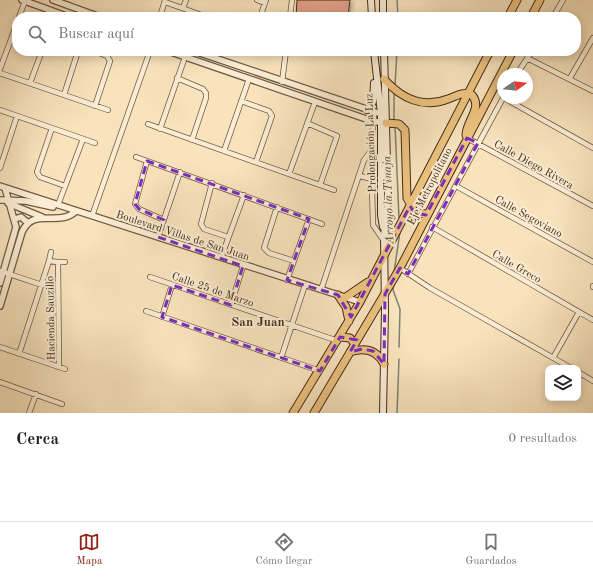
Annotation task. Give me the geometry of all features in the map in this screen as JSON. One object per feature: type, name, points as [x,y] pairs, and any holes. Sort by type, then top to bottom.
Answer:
[{"type":"main road","points":[[371,0],[372,12]]},
{"type":"main road","points":[[383,0],[383,12]]},
{"type":"main road","points":[[511,12],[517,0]]},
{"type":"main road","points":[[534,12],[540,0]]},
{"type":"main road","name":"Prolongación La Luz","points":[[374,56],[375,70],[385,120]]},
{"type":"main road","name":"Prolongación La Luz","points":[[383,413],[385,294],[384,238],[388,200],[384,56]]},
{"type":"main road","name":"Eje Metropolitano","points":[[293,413],[320,371],[360,302],[487,56]]},
{"type":"main road","name":"Eje Metropolitano","points":[[314,413],[400,268],[510,56]]},
{"type":"main road","points":[[370,111],[374,99],[375,70]]},
{"type":"main road","points":[[384,79],[390,86],[411,100],[429,104],[468,93],[476,100],[476,104],[466,132],[467,138]]},
{"type":"main road","points":[[385,120],[399,124],[405,130],[407,198],[415,213],[427,214]]},
{"type":"main road","points":[[349,321],[342,296],[372,279]]},
{"type":"main road","points":[[339,339],[350,338],[355,344]]},
{"type":"main road","points":[[350,352],[367,350],[378,355],[384,364]]},
{"type":"street","points":[[55,0],[87,12]]},
{"type":"street","points":[[183,8],[186,0]]},
{"type":"street","points":[[257,0],[266,1],[262,12]]},
{"type":"street","points":[[291,12],[292,0]]},
{"type":"street","points":[[556,12],[563,0]]},
{"type":"street","points":[[20,12],[23,1],[54,12]]},
{"type":"street","points":[[162,12],[165,1],[194,12]]},
{"type":"street","points":[[570,78],[593,38]]},
{"type":"street","points":[[0,69],[12,39]]},
{"type":"street","points":[[30,83],[40,56]]},
{"type":"street","points":[[64,95],[76,56]]},
{"type":"street","points":[[95,106],[110,61],[107,56]]},
{"type":"street","points":[[92,216],[148,56]]},
{"type":"street","points":[[160,129],[184,56],[372,121],[385,120]]},
{"type":"street","points":[[208,56],[370,111],[385,120]]},
{"type":"street","points":[[282,82],[285,56]]},
{"type":"street","points":[[521,68],[527,58],[570,78],[593,91]]},
{"type":"street","points":[[0,73],[108,110]]},
{"type":"street","points":[[177,78],[203,89],[206,93],[206,98],[192,140]]},
{"type":"street","points":[[224,151],[248,79]]},
{"type":"street","points":[[241,101],[269,111],[271,114],[256,162]]},
{"type":"street","points":[[289,174],[315,102]]},
{"type":"street","points":[[408,274],[501,104]]},
{"type":"street","points":[[515,104],[593,148]]},
{"type":"street","points":[[0,110],[95,143]]},
{"type":"street","points":[[370,111],[372,121],[371,151],[373,225],[384,238]]},
{"type":"street","points":[[0,165],[17,116]]},
{"type":"street","points":[[307,123],[337,136],[320,185]]},
{"type":"street","points":[[148,124],[334,190]]},
{"type":"street","points":[[52,128],[37,172],[40,177],[65,186]]},
{"type":"street","name":"Calle Diego Rivera","points":[[467,138],[593,206]]},
{"type":"street","points":[[0,200],[53,207],[58,205],[83,139]]},
{"type":"street","points":[[321,290],[367,155],[371,151]]},
{"type":"street","points":[[136,157],[212,183],[322,224]]},
{"type":"street","points":[[147,161],[135,201],[136,206],[139,209],[164,220]]},
{"type":"street","points":[[158,237],[180,172]]},
{"type":"street","points":[[360,176],[372,179]]},
{"type":"street","points":[[212,183],[201,224],[204,229],[228,237]]},
{"type":"street","name":"Calle Segoviano","points":[[456,186],[593,262]]},
{"type":"street","points":[[0,283],[2,272],[16,232],[15,219],[9,201],[2,187]]},
{"type":"street","name":"Boulevard Villas de San Juan","points":[[2,187],[243,266],[360,302]]},
{"type":"street","points":[[220,258],[244,195]]},
{"type":"street","points":[[9,201],[43,217],[63,219],[72,216],[76,211]]},
{"type":"street","points":[[277,207],[264,248],[269,253],[294,261]]},
{"type":"street","points":[[15,219],[21,217],[28,223]]},
{"type":"street","points":[[0,306],[22,232],[28,223],[43,217]]},
{"type":"street","points":[[287,280],[309,219]]},
{"type":"street","name":"Calle Greco","points":[[432,228],[593,320]]},
{"type":"street","points":[[49,261],[51,252]]},
{"type":"street","name":"Hacienda Sauzillo","points":[[0,347],[19,354],[59,367],[58,262],[49,261],[19,354]]},
{"type":"street","points":[[58,262],[65,262]]},
{"type":"street","points":[[231,305],[243,266]]},
{"type":"street","points":[[400,268],[566,365]]},
{"type":"street","points":[[2,272],[42,285]]},
{"type":"street","name":"Calle 25 de Marzo","points":[[150,277],[292,326],[339,339]]},
{"type":"street","points":[[162,317],[172,285]]},
{"type":"street","points":[[281,358],[305,285]]},
{"type":"street","points":[[146,311],[320,371]]},
{"type":"street","points":[[553,358],[579,312]]},
{"type":"street","points":[[59,367],[65,369]]},
{"type":"street","points":[[581,374],[593,380]]},
{"type":"street","points":[[0,382],[62,404]]},
{"type":"street","points":[[29,413],[36,394]]},
{"type":"highlighted area","points":[[467,138],[478,143],[408,274],[400,268],[385,294],[384,364],[373,351],[362,349],[350,352],[357,340],[340,337],[320,371],[162,317],[172,285],[231,305],[243,266],[158,237],[164,220],[139,209],[135,204],[147,161],[309,219],[287,280],[338,295],[351,317],[410,206],[415,213],[426,215]]},
{"type":"building","points":[[297,0],[350,0],[349,12],[296,12]]},
{"type":"waterway","name":"Arroyo la Tinaja","points":[[397,0],[398,12]]},
{"type":"waterway","name":"Arroyo la Tinaja","points":[[395,85],[397,56]]},
{"type":"waterway","name":"Arroyo la Tinaja","points":[[394,92],[394,121]]},
{"type":"waterway","name":"Arroyo la Tinaja","points":[[395,126],[399,218]]},
{"type":"waterway","name":"Arroyo la Tinaja","points":[[394,272],[400,232]]},
{"type":"waterway","name":"Arroyo la Tinaja","points":[[394,284],[393,290],[400,309],[399,347]]},
{"type":"waterway","name":"Arroyo la Tinaja","points":[[397,413],[399,359]]},
{"type":"district","name":"San Juan","points":[[258,321]]}]
